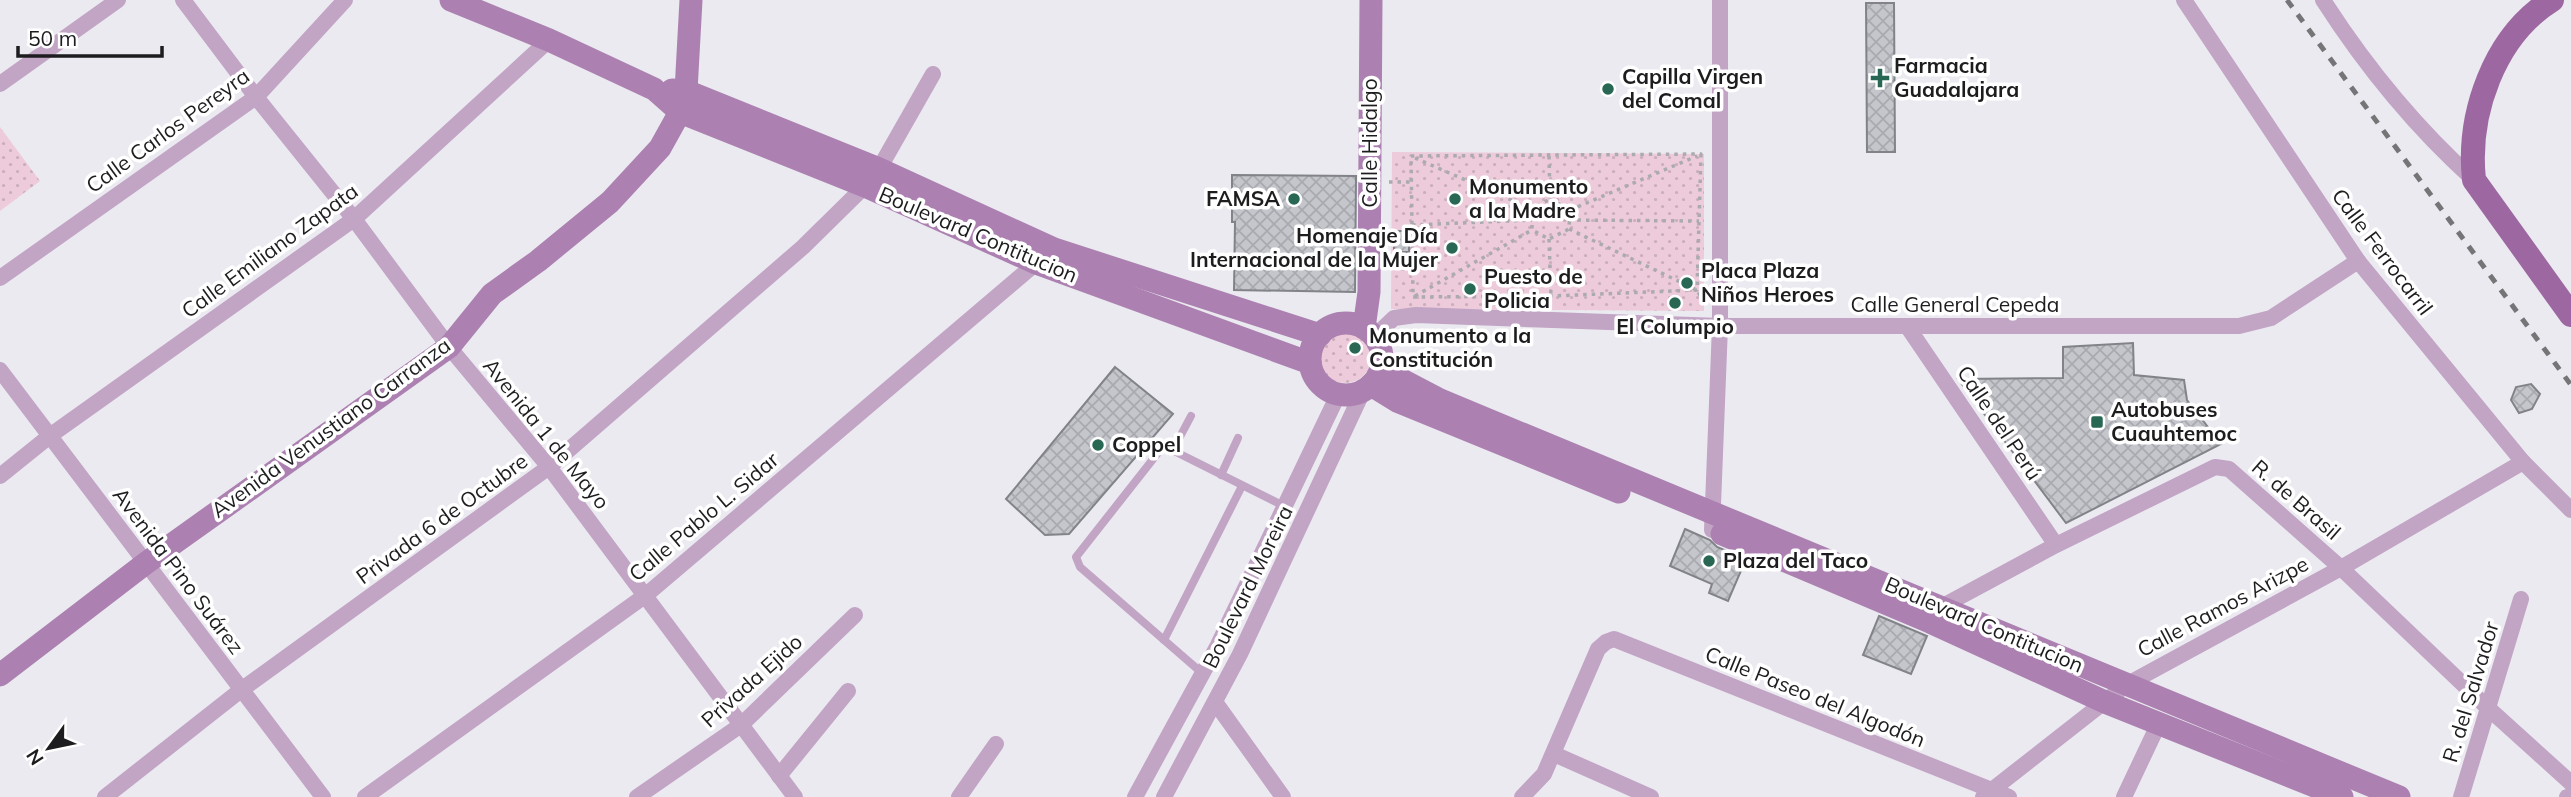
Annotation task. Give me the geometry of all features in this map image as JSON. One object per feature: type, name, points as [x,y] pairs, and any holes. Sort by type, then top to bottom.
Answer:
[{"type":"main road","points":[[2552,0],[2536,10],[2517,32],[2490,74],[2480,97],[2472,157],[2474,180],[2571,315]]},
{"type":"street","points":[[0,85],[118,0]]},
{"type":"street","name":"Avenida 1 de Mayo","points":[[183,0],[256,97],[354,219],[449,347],[549,467],[795,797]]},
{"type":"street","name":"Calle Carlos Pereyra","points":[[0,278],[256,97],[345,0]]},
{"type":"street","name":"Boulevard Contitucion","points":[[451,0],[549,40],[683,102],[1054,249],[1320,335]]},
{"type":"street","points":[[683,102],[691,0]]},
{"type":"street","name":"Calle Hidalgo","points":[[1369,332],[1371,0]]},
{"type":"street","points":[[1712,521],[1720,326],[1720,0]]},
{"type":"street","name":"Calle Ferrocarril","points":[[2184,0],[2358,261],[2523,462],[2571,510]]},
{"type":"street","points":[[2323,0],[2371,72],[2444,153],[2474,180]]},
{"type":"street","name":"Calle Emiliano Zapata","points":[[0,476],[51,435],[354,219],[549,40]]},
{"type":"street","name":"Privada 6 de Octubre","points":[[105,797],[241,690],[549,467],[803,247],[872,178],[933,74]]},
{"type":"street","name":"Avenida Venustiano Carranza","points":[[0,675],[146,562],[449,347],[492,294],[578,229],[642,170],[660,148],[683,102]]},
{"type":"street","name":"Boulevard Contitucion","points":[[872,178],[1036,263],[1310,363]]},
{"type":"street","name":"Calle Pablo L. Sidar","points":[[365,797],[646,595],[1054,249]]},
{"type":"street","name":"Calle General Cepeda","points":[[1394,318],[1430,316],[1720,326],[2239,326],[2271,318],[2358,261]]},
{"type":"street","points":[[1369,332],[1394,318]]},
{"type":"street","points":[[1341,323],[1353,324],[1369,332],[1381,349],[1382,363],[1378,375],[1367,388],[1351,395],[1338,395],[1325,388],[1315,377],[1310,363],[1312,348],[1320,335],[1329,327],[1341,323]]},
{"type":"street","name":"Calle del Perú","points":[[1907,326],[2056,545]]},
{"type":"street","name":"Boulevard Contitucion","points":[[1382,363],[1398,379],[1428,395],[1712,521],[2105,702],[2342,797]]},
{"type":"street","name":"Avenida Pino Suárez","points":[[0,370],[323,797]]},
{"type":"street","name":"Boulevard Contitucion","points":[[1367,388],[1941,607],[2399,797]]},
{"type":"street","name":"Boulevard Moreira","points":[[1164,797],[1240,654],[1367,388]]},
{"type":"street","name":"Boulevard Moreira","points":[[1135,797],[1218,645],[1338,395]]},
{"type":"street","name":"Calle Ramos Arizpe","points":[[1987,794],[2126,685],[2341,568],[2523,462]]},
{"type":"street","name":"R. de Brasil","points":[[1941,607],[2056,545],[2215,467],[2222,467],[2229,469],[2341,568],[2571,783]]},
{"type":"street","name":"R. del Salvador","points":[[2461,797],[2521,599]]},
{"type":"street","name":"Privada Ejido","points":[[637,797],[741,725],[855,615]]},
{"type":"street","name":"Calle Paseo del Algodón","points":[[1554,754],[1598,649],[1614,639],[1987,794],[2009,797]]},
{"type":"street","points":[[1218,645],[1240,654]]},
{"type":"street","points":[[779,776],[848,691]]},
{"type":"street","points":[[1215,702],[1283,797]]},
{"type":"street","points":[[2124,797],[2159,723]]},
{"type":"street","points":[[959,797],[996,744]]},
{"type":"street","points":[[1522,797],[1544,774],[1554,754],[1651,797]]},
{"type":"lane","points":[[1173,450],[1191,416]]},
{"type":"lane","points":[[1221,475],[1238,438]]},
{"type":"lane","points":[[1202,673],[1080,567],[1076,557],[1161,449],[1166,447],[1286,507]]},
{"type":"lane","points":[[1164,640],[1242,486]]},
{"type":"path","points":[[1570,210],[1701,154]]},
{"type":"path","points":[[1697,290],[1701,154]]},
{"type":"path","points":[[1411,156],[1701,154],[1720,157]]},
{"type":"path","points":[[1549,155],[1550,199]]},
{"type":"path","points":[[1411,156],[1532,209]]},
{"type":"path","points":[[1411,156],[1413,297]]},
{"type":"path","points":[[1550,199],[1570,210]]},
{"type":"path","points":[[1532,209],[1550,199]]},
{"type":"path","points":[[1532,209],[1532,230]]},
{"type":"path","points":[[1569,229],[1570,210]]},
{"type":"path","points":[[1412,225],[1532,220]]},
{"type":"path","points":[[1569,220],[1699,220]]},
{"type":"path","points":[[1569,229],[1697,290],[1720,326]]},
{"type":"path","points":[[1549,239],[1569,229]]},
{"type":"path","points":[[1532,230],[1549,239]]},
{"type":"path","points":[[1394,318],[1413,297],[1532,230]]},
{"type":"path","points":[[1549,239],[1552,296]]},
{"type":"path","points":[[1413,297],[1552,296],[1697,290]]},
{"type":"shaded area","points":[[0,127],[40,181],[0,211]]},
{"type":"shaded area","points":[[1392,152],[1704,154],[1704,311],[1391,309]]},
{"type":"shaded area","points":[[1345,331],[1355,333],[1363,339],[1369,347],[1369,367],[1363,375],[1355,381],[1345,383],[1335,381],[1327,375],[1321,367],[1319,357],[1321,347],[1327,339],[1335,333]]},
{"type":"building","name":"Farmacia Guadalajara","points":[[1866,3],[1894,3],[1895,152],[1867,152]]},
{"type":"building","points":[[1232,175],[1356,176],[1355,292],[1234,290],[1235,222],[1232,222]]},
{"type":"building","points":[[1394,231],[1409,231],[1409,252],[1394,252]]},
{"type":"building","name":"Autobuses Cuauhtemoc","points":[[2133,343],[2134,375],[2184,380],[2187,400],[2221,444],[2066,523],[1958,379],[2063,378],[2063,347]]},
{"type":"building","name":"Coppel","points":[[1115,367],[1173,414],[1069,534],[1045,535],[1006,499]]},
{"type":"building","points":[[2531,384],[2540,394],[2532,409],[2519,413],[2511,400],[2516,387]]},
{"type":"building","name":"Plaza del Taco","points":[[1685,529],[1746,559],[1728,601],[1709,593],[1712,584],[1670,566]]},
{"type":"building","points":[[1879,616],[1927,636],[1911,674],[1863,655]]},
{"type":"railway","points":[[2287,0],[2571,385]]},
{"type":"place","name":"Farmacia Guadalajara","points":[[1880,78]]},
{"type":"place","name":"Capilla Virgen del Comal","points":[[1608,89]]},
{"type":"place","name":"FAMSA","points":[[1294,199]]},
{"type":"place","name":"Monumento a la Madre","points":[[1455,199]]},
{"type":"place","name":"Homenaje Día Internacional de la Mujer","points":[[1452,248]]},
{"type":"place","name":"Placa Plaza Niños Heroes","points":[[1687,283]]},
{"type":"place","name":"Puesto de Policia","points":[[1470,289]]},
{"type":"place","name":"El Columpio","points":[[1675,303]]},
{"type":"place","name":"Monumento a la Constitución","points":[[1355,348]]},
{"type":"place","name":"Autobuses Cuauhtemoc","points":[[2097,422]]},
{"type":"place","name":"Coppel","points":[[1098,445]]},
{"type":"place","name":"Plaza del Taco","points":[[1709,561]]}]
